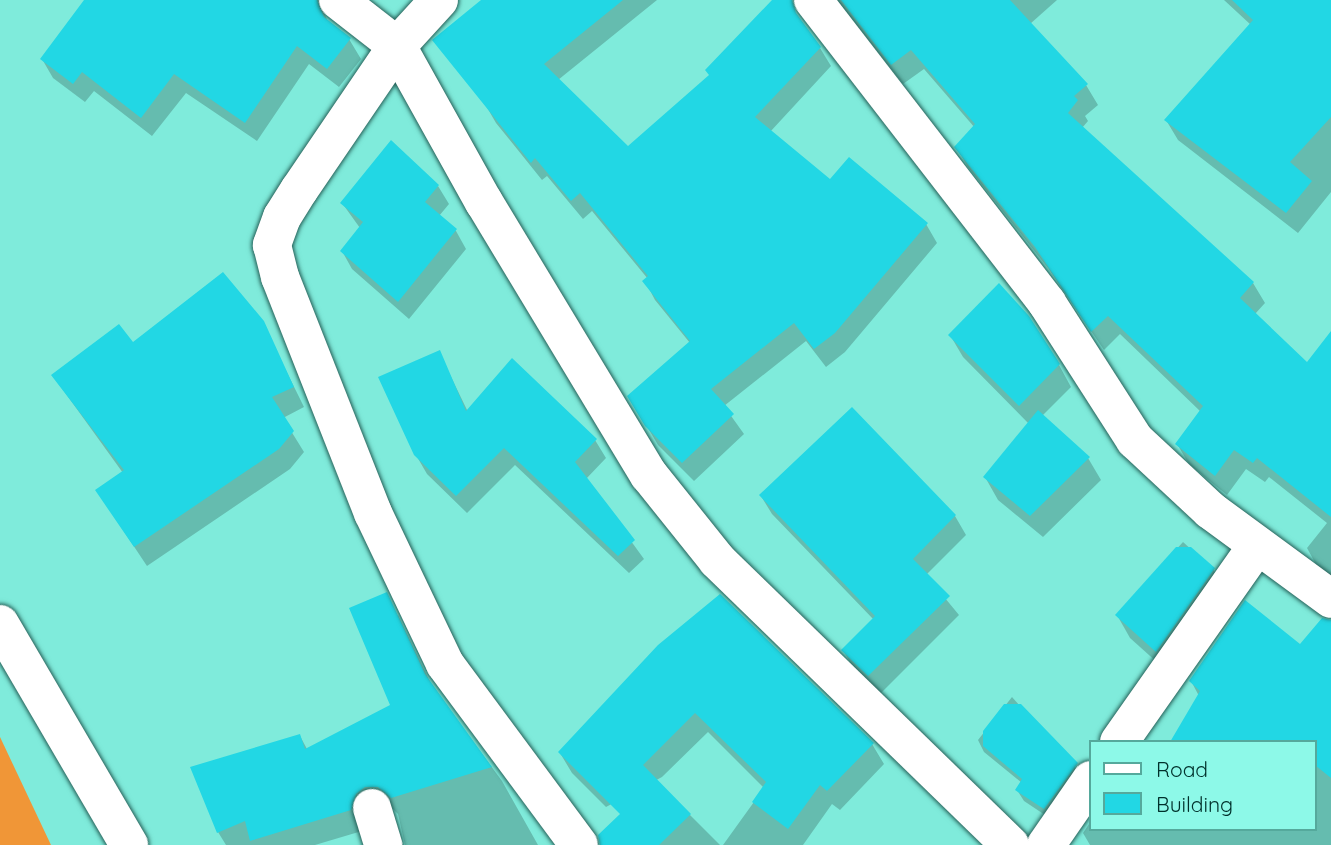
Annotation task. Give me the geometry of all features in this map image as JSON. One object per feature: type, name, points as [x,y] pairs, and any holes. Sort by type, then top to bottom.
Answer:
[{"type":"street","points":[[338,0],[397,46],[484,202],[649,475],[717,560],[1010,845]]},
{"type":"street","points":[[439,0],[397,46],[282,217],[272,245],[280,278],[373,513],[445,664],[579,845]]},
{"type":"street","points":[[813,0],[1047,303],[1135,440],[1169,475],[1257,545],[1331,598]]},
{"type":"street","points":[[1120,740],[1257,545]]},
{"type":"street","points":[[0,624],[129,845]]},
{"type":"street","points":[[1046,845],[1090,781]]},
{"type":"street","points":[[372,808],[383,845]]},
{"type":"shaded area","points":[[0,737],[51,845],[0,845]]},
{"type":"building","points":[[84,0],[317,0],[324,17],[351,38],[327,69],[297,46],[245,123],[174,74],[141,118],[82,72],[73,84],[40,59]]},
{"type":"building","points":[[481,0],[623,0],[544,64],[628,146],[709,75],[705,70],[772,0],[792,0],[796,13],[821,47],[755,117],[830,179],[849,157],[928,223],[835,333],[814,349],[794,323],[711,389],[734,414],[682,463],[645,426],[627,396],[690,341],[642,281],[648,276],[580,193],[571,201],[535,158],[531,163],[432,40]]},
{"type":"building","points":[[841,0],[1010,0],[1088,84],[1074,96],[1078,100],[1068,113],[1254,282],[1240,298],[1307,362],[1331,331],[1331,517],[1257,458],[1253,463],[1234,450],[1215,476],[1175,444],[1203,406],[1108,316],[1091,332],[1035,247],[954,147],[975,124],[911,50],[891,65]]},
{"type":"building","points":[[1232,0],[1331,0],[1331,117],[1290,162],[1312,181],[1286,213],[1164,120],[1253,20]]},
{"type":"building","points":[[391,140],[439,185],[425,202],[457,229],[398,302],[340,251],[363,222],[340,203]]},
{"type":"building","points":[[223,272],[264,321],[294,387],[272,397],[294,431],[279,449],[134,547],[95,490],[124,470],[51,375],[119,324],[133,342]]},
{"type":"building","points":[[999,283],[1029,316],[1060,364],[1019,406],[948,335]]},
{"type":"building","points":[[440,350],[466,411],[512,358],[597,439],[575,462],[635,540],[618,556],[504,448],[456,496],[414,455],[378,377]]},
{"type":"building","points":[[852,407],[956,515],[913,559],[950,596],[868,676],[841,650],[875,616],[759,495]]},
{"type":"building","points":[[1038,410],[1090,457],[1030,516],[983,477]]},
{"type":"building","points":[[1176,547],[1191,547],[1215,568],[1156,652],[1115,615]]},
{"type":"building","points":[[387,592],[425,674],[492,767],[391,798],[378,787],[365,787],[356,794],[351,810],[250,841],[245,821],[217,833],[190,767],[300,734],[305,749],[390,705],[349,608]]},
{"type":"building","points":[[720,594],[874,743],[827,791],[820,785],[788,829],[752,802],[766,782],[695,713],[643,765],[691,814],[659,845],[600,845],[598,835],[620,814],[558,752],[658,645]]},
{"type":"building","points":[[1245,600],[1300,644],[1322,618],[1331,620],[1331,778],[1317,767],[1317,740],[1171,740],[1200,691],[1189,681]]},
{"type":"building","points":[[1004,704],[1021,704],[1078,763],[1044,809],[1015,790],[1022,779],[983,746],[983,731]]}]
